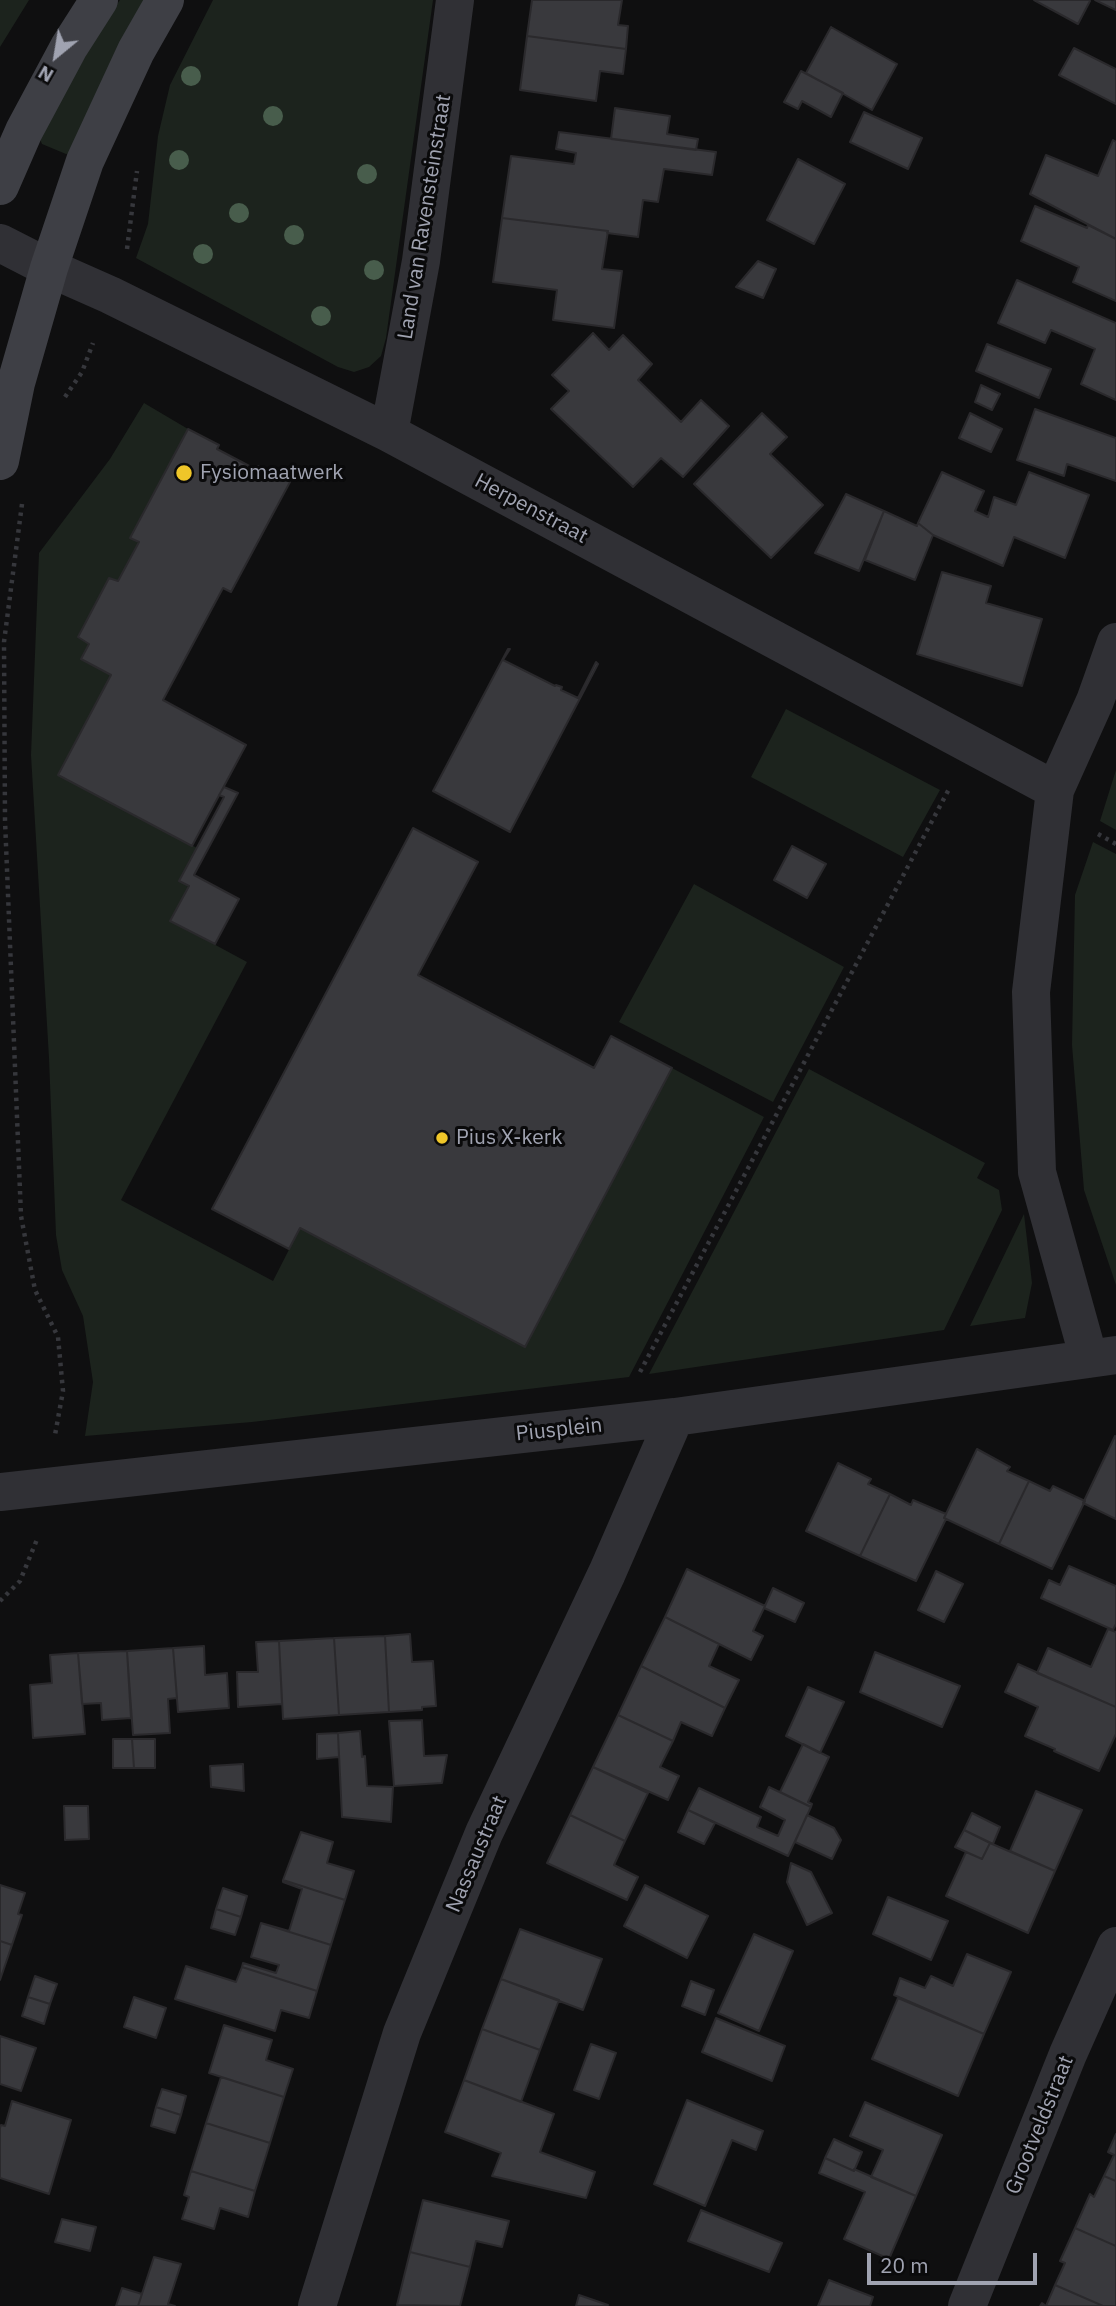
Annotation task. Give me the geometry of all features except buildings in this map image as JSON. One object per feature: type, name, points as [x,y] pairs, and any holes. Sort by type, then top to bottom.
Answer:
[{"type":"street","points":[[0,186],[24,131],[69,47],[99,0]]},
{"type":"street","points":[[0,461],[16,383],[49,268],[85,161],[136,51],[165,0]]},
{"type":"street","name":"Land van Ravensteinstraat","points":[[389,433],[421,261],[455,0]]},
{"type":"street","name":"Herpenstraat","points":[[0,243],[389,433],[1055,790]]},
{"type":"street","points":[[1102,1357],[1037,1172],[1031,992],[1055,790],[1095,701],[1116,642]]},
{"type":"street","name":"Piusplein","points":[[0,1492],[47,1489],[675,1417],[1102,1357]]},
{"type":"street","name":"Nassaustraat","points":[[317,2306],[402,2033],[484,1833],[607,1573],[675,1417]]},
{"type":"street","name":"Grootveldstraat","points":[[967,2306],[1068,2054],[1116,1947]]},
{"type":"path","points":[[59,407],[82,372],[110,295]]},
{"type":"path","points":[[0,1601],[20,1581],[37,1540],[62,1391],[58,1337],[35,1290],[21,1216],[5,820],[4,642],[23,498]]},
{"type":"path","points":[[612,1424],[972,745]]},
{"type":"shaded area","points":[[0,0],[29,0],[0,47]]},
{"type":"shaded area","points":[[120,0],[147,0],[73,152],[66,154],[42,144],[39,137]]},
{"type":"shaded area","points":[[213,0],[433,0],[386,338],[381,356],[369,367],[354,372],[338,367],[136,258],[148,224],[158,136],[170,85]]},
{"type":"shaded area","points":[[144,403],[188,429],[130,538],[139,542],[118,581],[109,578],[78,636],[89,644],[111,675],[58,775],[197,848],[179,881],[189,886],[171,921],[247,962],[121,1200],[273,1281],[300,1228],[525,1347],[672,1068],[764,1117],[629,1377],[252,1422],[85,1436],[93,1382],[83,1316],[62,1270],[56,1235],[49,1058],[31,755],[39,553],[110,459]]},
{"type":"shaded area","points":[[786,709],[940,790],[903,857],[751,777]]},
{"type":"shaded area","points":[[1116,770],[1116,830],[1100,821]]},
{"type":"shaded area","points":[[1093,842],[1116,854],[1116,1285],[1084,1190],[1072,1045],[1075,895]]},
{"type":"shaded area","points":[[694,884],[844,967],[773,1102],[619,1022]]},
{"type":"shaded area","points":[[809,1069],[985,1163],[977,1178],[999,1190],[1002,1210],[944,1330],[649,1374]]},
{"type":"shaded area","points":[[1024,1214],[1032,1283],[1025,1318],[970,1326]]},
{"type":"place","name":"Fysiomaatwerk","points":[[184,473]]},
{"type":"place","name":"Pius X-kerk","points":[[442,1138]]}]
